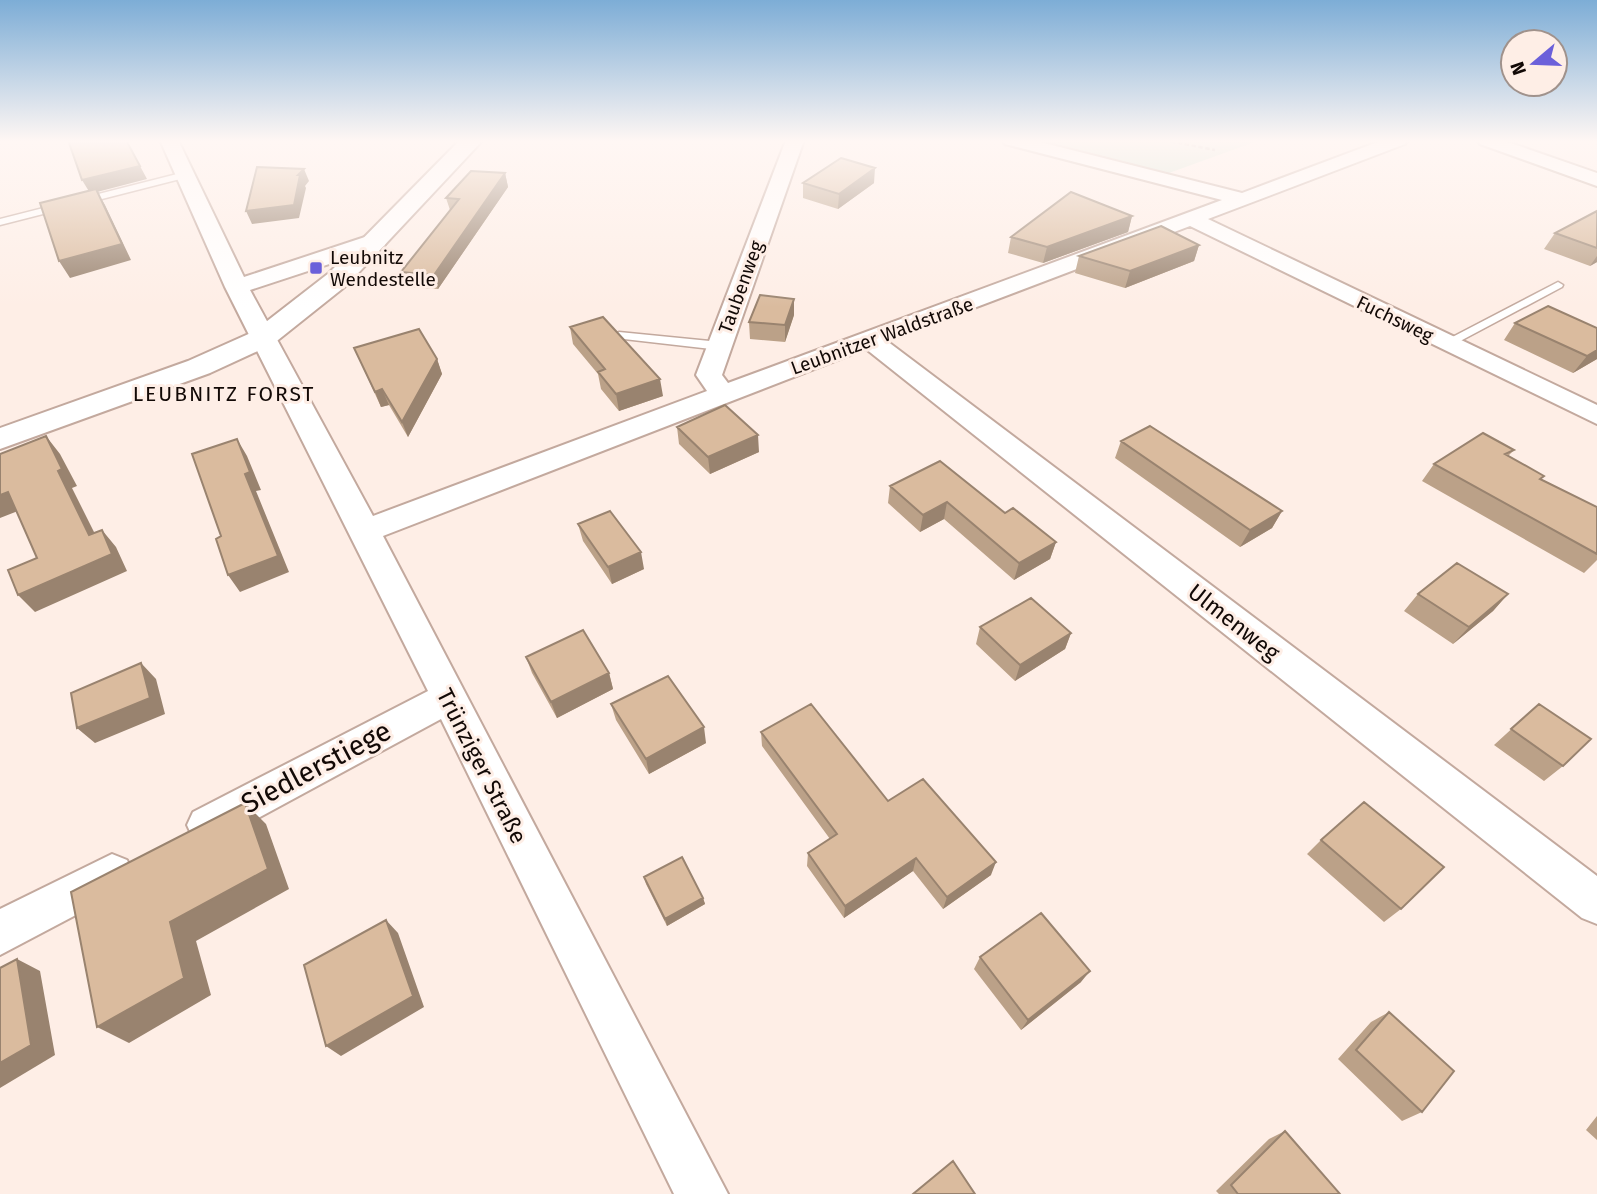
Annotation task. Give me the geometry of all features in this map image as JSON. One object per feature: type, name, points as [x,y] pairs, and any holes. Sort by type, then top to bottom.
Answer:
[{"type":"street","name":"Trünziger Straße","points":[[194,196],[237,287],[365,531],[447,698],[702,1194]]},
{"type":"street","points":[[0,439],[199,367],[263,338],[338,279],[419,196]]},
{"type":"street","name":"Taubenweg","points":[[721,393],[709,375],[775,196]]},
{"type":"street","points":[[1231,196],[1244,199]]},
{"type":"street","name":"Leubnitzer Waldstraße","points":[[365,531],[721,393],[871,341],[1253,196]]},
{"type":"street","name":"Fuchsweg","points":[[1194,220],[1597,416]]},
{"type":"street","points":[[237,287],[376,241]]},
{"type":"street","name":"Ulmenweg","points":[[871,341],[1597,903]]},
{"type":"street","name":"Siedlerstiege","points":[[0,933],[447,698]]},
{"type":"lane","points":[[0,222],[106,196]]},
{"type":"lane","points":[[1445,344],[1558,285]]},
{"type":"lane","points":[[619,336],[720,346]]},
{"type":"building","points":[[69,196],[99,196],[122,244],[59,261],[40,203]]},
{"type":"building","points":[[250,196],[296,196],[294,205],[246,211]]},
{"type":"building","points":[[448,196],[489,196],[434,275],[401,272],[459,199],[446,198]]},
{"type":"building","points":[[1066,196],[1080,196],[1132,216],[1047,247],[1011,237]]},
{"type":"building","points":[[1597,211],[1597,248],[1555,233]]},
{"type":"building","points":[[1161,226],[1199,245],[1130,271],[1079,256]]},
{"type":"building","points":[[760,295],[794,299],[785,325],[749,322]]},
{"type":"building","points":[[1548,306],[1597,328],[1597,350],[1587,356],[1515,323]]},
{"type":"building","points":[[603,317],[660,379],[616,394],[598,372],[605,369],[570,327]]},
{"type":"building","points":[[419,329],[437,359],[402,422],[382,389],[375,392],[354,348]]},
{"type":"building","points":[[725,405],[758,435],[708,457],[677,427]]},
{"type":"building","points":[[1150,426],[1282,511],[1250,530],[1121,441]]},
{"type":"building","points":[[1483,433],[1514,450],[1505,454],[1544,476],[1540,479],[1597,507],[1597,554],[1434,464]]},
{"type":"building","points":[[46,436],[62,469],[58,471],[89,535],[102,530],[112,554],[18,595],[8,570],[37,558],[8,492],[0,495],[0,454]]},
{"type":"building","points":[[237,439],[250,472],[245,474],[278,556],[228,575],[216,539],[221,536],[192,454]]},
{"type":"building","points":[[940,461],[1005,513],[1013,508],[1056,542],[1019,563],[947,502],[923,515],[890,486]]},
{"type":"building","points":[[610,511],[641,552],[608,567],[578,524]]},
{"type":"building","points":[[1457,563],[1508,594],[1469,627],[1418,594]]},
{"type":"building","points":[[1031,598],[1071,633],[1020,665],[980,627]]},
{"type":"building","points":[[583,630],[609,673],[551,702],[526,657]]},
{"type":"building","points":[[141,663],[150,698],[77,728],[71,693]]},
{"type":"building","points":[[668,676],[704,727],[646,759],[611,704]]},
{"type":"building","points":[[811,704],[888,801],[923,779],[996,862],[947,897],[916,858],[845,906],[808,853],[837,834],[761,732]]},
{"type":"building","points":[[1539,704],[1591,739],[1563,766],[1511,729]]},
{"type":"building","points":[[1364,802],[1444,867],[1401,909],[1321,840]]},
{"type":"building","points":[[245,803],[268,869],[170,922],[184,978],[97,1027],[71,892]]},
{"type":"building","points":[[682,857],[703,898],[665,919],[644,877]]},
{"type":"building","points":[[1041,913],[1090,971],[1028,1020],[980,957]]},
{"type":"building","points":[[386,920],[413,996],[326,1046],[304,965]]},
{"type":"building","points":[[17,959],[31,1045],[0,1063],[0,968]]},
{"type":"building","points":[[1389,1012],[1454,1071],[1422,1112],[1356,1050]]},
{"type":"building","points":[[1285,1131],[1340,1194],[1238,1194],[1231,1185]]},
{"type":"building","points":[[953,1161],[975,1194],[913,1194]]},
{"type":"place","name":"Leubnitz Wendestelle","points":[[316,268]]},
{"type":"district","name":"LEUBNITZ FORST","points":[[224,394]]}]
